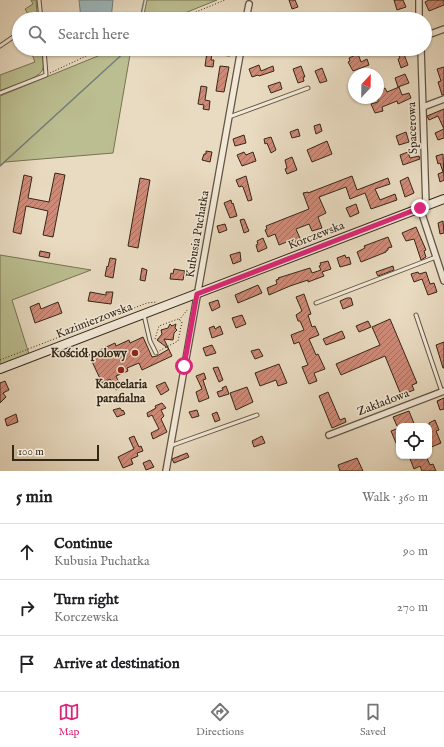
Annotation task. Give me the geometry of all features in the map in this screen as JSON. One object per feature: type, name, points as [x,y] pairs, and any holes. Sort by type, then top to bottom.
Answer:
[{"type":"street","points":[[419,0],[419,12]]},
{"type":"street","points":[[247,12],[249,4]]},
{"type":"street","points":[[432,33],[444,29]]},
{"type":"street","name":"Kubusia Puchatka","points":[[166,471],[240,56]]},
{"type":"street","name":"Spacerowa","points":[[420,56],[423,107],[423,207],[444,281]]},
{"type":"street","points":[[423,107],[444,99]]},
{"type":"street","name":"Korczewska","points":[[197,294],[444,199]]},
{"type":"street","name":"Kazimierzowska","points":[[0,369],[142,310],[197,294]]},
{"type":"street","name":"Zakładowa","points":[[329,435],[443,391]]},
{"type":"lane","points":[[39,0],[40,12]]},
{"type":"lane","points":[[0,46],[12,38]]},
{"type":"lane","points":[[0,93],[46,75],[45,56]]},
{"type":"lane","points":[[229,116],[308,88]]},
{"type":"lane","points":[[316,303],[436,257]]},
{"type":"lane","points":[[142,310],[150,341],[156,353]]},
{"type":"lane","points":[[416,315],[443,391]]},
{"type":"lane","points":[[170,446],[257,415]]},
{"type":"path","points":[[196,12],[225,0]]},
{"type":"path","points":[[46,75],[86,56]]},
{"type":"path","points":[[0,360],[73,332],[142,310],[151,302],[158,302]]},
{"type":"path","points":[[180,320],[190,308]]},
{"type":"path","points":[[153,346],[159,326],[178,318],[180,320]]},
{"type":"path","points":[[156,353],[178,341],[182,322],[180,320]]},
{"type":"green space","points":[[31,0],[36,0],[37,12],[27,12],[25,9],[33,4]]},
{"type":"green space","points":[[147,0],[217,0],[187,12],[144,12]]},
{"type":"green space","points":[[33,56],[42,56],[43,69],[39,74],[29,80],[0,91],[0,75],[35,62]]},
{"type":"green space","points":[[98,56],[130,56],[113,153],[5,162],[0,166],[0,96]]},
{"type":"green space","points":[[0,255],[91,270],[12,300],[29,354],[0,365]]},
{"type":"water","points":[[79,0],[113,0],[112,12],[80,12]]},
{"type":"building","points":[[289,0],[295,0],[298,7],[292,9]]},
{"type":"building","points":[[394,0],[403,0],[406,7],[397,10]]},
{"type":"building","points":[[429,0],[444,0],[444,5],[429,11],[425,2]]},
{"type":"building","points":[[206,56],[212,56],[211,60],[214,60],[213,67],[205,66]]},
{"type":"building","points":[[359,56],[361,62],[367,59],[369,65],[361,68],[351,68],[348,62],[350,61],[349,58]]},
{"type":"building","points":[[399,56],[405,56],[408,65],[401,68],[398,59],[400,58]]},
{"type":"building","points":[[259,65],[261,71],[273,66],[274,71],[252,77],[249,69]]},
{"type":"building","points":[[220,66],[229,67],[224,92],[216,91]]},
{"type":"building","points":[[301,66],[305,77],[303,77],[304,81],[298,83],[293,69]]},
{"type":"building","points":[[444,67],[444,95],[442,95],[438,82],[441,81],[437,69]]},
{"type":"building","points":[[322,68],[327,81],[320,83],[315,71]]},
{"type":"building","points":[[405,74],[409,83],[398,87],[395,78]]},
{"type":"building","points":[[280,82],[282,89],[271,93],[268,86]]},
{"type":"building","points":[[201,86],[207,87],[205,100],[210,101],[209,110],[203,109],[204,105],[198,104]]},
{"type":"building","points":[[399,87],[402,95],[409,93],[411,98],[398,104],[397,101],[382,107],[383,111],[375,113],[371,104],[384,104],[384,88],[387,92]]},
{"type":"building","points":[[444,109],[444,129],[438,116],[429,120],[427,116]]},
{"type":"building","points":[[320,124],[322,131],[316,134],[314,126]]},
{"type":"building","points":[[298,129],[300,136],[292,138],[290,132]]},
{"type":"building","points":[[444,129],[444,138],[438,140],[435,133]]},
{"type":"building","points":[[406,132],[409,142],[399,145],[396,136]]},
{"type":"building","points":[[244,135],[246,143],[235,146],[233,139]]},
{"type":"building","points":[[271,137],[276,150],[271,153],[267,143],[265,144],[264,139]]},
{"type":"building","points":[[327,141],[332,154],[312,162],[307,150]]},
{"type":"building","points":[[206,151],[212,152],[210,162],[202,160],[204,154],[206,154]]},
{"type":"building","points":[[244,152],[246,155],[253,152],[256,161],[242,166],[237,155]]},
{"type":"building","points":[[408,152],[410,158],[419,156],[420,159],[403,165],[400,155]]},
{"type":"building","points":[[443,154],[444,180],[440,182],[438,174],[443,172],[440,163],[438,164],[436,156]]},
{"type":"building","points":[[292,157],[297,170],[287,174],[285,169],[287,168],[285,160]]},
{"type":"building","points":[[55,173],[65,175],[53,237],[43,235],[48,211],[26,206],[21,234],[13,232],[24,175],[32,177],[28,198],[49,202]]},
{"type":"building","points":[[246,176],[252,200],[248,201],[243,187],[239,187],[236,180]]},
{"type":"building","points":[[352,176],[357,190],[388,178],[390,184],[375,189],[380,200],[395,194],[397,200],[371,209],[365,193],[350,199],[346,187],[319,197],[326,213],[318,217],[322,228],[312,231],[309,224],[296,229],[302,243],[297,245],[294,239],[279,245],[275,234],[268,237],[265,230],[267,229],[266,226],[309,209],[303,193],[308,193]]},
{"type":"building","points":[[408,177],[414,193],[405,197],[400,181]]},
{"type":"building","points":[[140,178],[150,180],[138,248],[128,246]]},
{"type":"building","points":[[231,200],[237,216],[230,218],[224,203]]},
{"type":"building","points":[[356,204],[359,213],[350,217],[346,208]]},
{"type":"building","points":[[244,219],[249,231],[244,233],[240,220]]},
{"type":"building","points":[[443,221],[444,233],[440,234],[438,223]]},
{"type":"building","points":[[225,224],[227,230],[219,233],[217,226]]},
{"type":"building","points":[[416,227],[426,250],[424,251],[426,257],[421,260],[414,239],[406,241],[402,233]]},
{"type":"building","points":[[388,237],[392,247],[388,248],[386,252],[361,262],[357,252],[365,248],[364,246]]},
{"type":"building","points":[[263,238],[267,248],[258,252],[256,245],[258,244],[257,241]]},
{"type":"building","points":[[40,251],[50,253],[49,258],[39,256]]},
{"type":"building","points":[[240,252],[241,261],[233,264],[230,255]]},
{"type":"building","points":[[345,255],[346,258],[349,257],[351,264],[340,267],[337,258]]},
{"type":"building","points":[[110,258],[116,259],[113,278],[105,276]]},
{"type":"building","points":[[328,261],[331,269],[322,272],[324,276],[308,282],[308,280],[290,286],[269,295],[267,288],[277,284],[276,280],[279,279],[278,278],[310,268],[312,273],[321,270],[319,266],[321,265],[320,263]]},
{"type":"building","points":[[393,266],[394,270],[378,276],[376,272]]},
{"type":"building","points":[[142,268],[147,270],[145,281],[140,280]]},
{"type":"building","points":[[174,269],[185,271],[183,280],[170,279],[171,273],[173,274]]},
{"type":"building","points":[[418,272],[419,274],[426,272],[430,284],[434,283],[437,292],[428,295],[422,279],[414,282],[411,274]]},
{"type":"building","points":[[258,285],[262,293],[238,303],[235,295]]},
{"type":"building","points":[[90,292],[106,295],[106,292],[113,292],[111,304],[88,301]]},
{"type":"building","points":[[304,294],[311,314],[308,315],[312,327],[315,326],[319,335],[309,339],[316,355],[318,354],[325,369],[314,373],[317,381],[309,384],[302,367],[308,365],[299,342],[294,344],[291,335],[304,330],[296,315],[302,311],[296,297]]},
{"type":"building","points":[[351,298],[353,305],[343,309],[340,301]]},
{"type":"building","points":[[218,300],[220,307],[212,311],[209,303]]},
{"type":"building","points":[[58,302],[62,313],[35,323],[30,307],[39,303],[41,309]]},
{"type":"building","points":[[242,315],[246,324],[236,328],[232,318]]},
{"type":"building","points":[[390,319],[417,383],[412,385],[414,390],[401,395],[385,356],[341,375],[336,364],[380,345],[372,327]]},
{"type":"building","points":[[368,321],[371,327],[359,332],[356,326]]},
{"type":"building","points":[[170,324],[172,326],[176,324],[175,328],[177,330],[174,333],[173,340],[164,339],[169,349],[157,340],[162,334],[161,330],[168,328]]},
{"type":"building","points":[[214,326],[215,329],[220,326],[223,334],[212,338],[209,328]]},
{"type":"building","points":[[342,331],[345,338],[326,345],[323,339]]},
{"type":"building","points":[[143,337],[152,357],[157,356],[169,349],[172,356],[142,370],[139,363],[127,368],[128,371],[116,376],[121,387],[116,390],[110,379],[102,383],[89,355],[115,343],[116,346],[129,340],[130,343]]},
{"type":"building","points":[[444,342],[444,368],[443,368],[436,345]]},
{"type":"building","points":[[212,345],[216,353],[206,356],[203,348]]},
{"type":"building","points":[[259,349],[263,356],[255,359],[251,351]]},
{"type":"building","points":[[279,364],[287,383],[278,386],[276,380],[260,386],[255,373]]},
{"type":"building","points":[[218,367],[223,380],[219,382],[213,368]]},
{"type":"building","points":[[204,373],[206,379],[203,380],[209,398],[199,402],[196,392],[202,389],[196,376]]},
{"type":"building","points":[[5,381],[9,390],[3,393],[6,397],[0,403],[0,383]]},
{"type":"building","points":[[165,382],[169,390],[161,395],[156,386]]},
{"type":"building","points":[[226,386],[229,394],[219,397],[217,392],[223,390],[222,388]]},
{"type":"building","points":[[247,387],[253,402],[236,410],[230,393]]},
{"type":"building","points":[[328,392],[340,420],[345,418],[346,422],[332,428],[319,396]]},
{"type":"building","points":[[444,398],[444,409],[440,410],[437,401]]},
{"type":"building","points":[[162,403],[166,408],[161,410],[164,416],[161,419],[167,432],[153,439],[151,433],[159,429],[152,415],[148,417],[147,413],[156,408],[155,406]]},
{"type":"building","points":[[120,408],[125,414],[117,417],[113,410]]},
{"type":"building","points":[[197,410],[199,416],[192,418],[189,412]]},
{"type":"building","points":[[409,411],[414,423],[396,424],[393,417]]},
{"type":"building","points":[[217,412],[220,420],[215,422],[212,414]]},
{"type":"building","points":[[16,414],[18,422],[7,426],[5,419]]},
{"type":"building","points":[[435,420],[439,430],[436,431],[441,443],[432,447],[432,423],[429,423]]},
{"type":"building","points":[[396,429],[396,443],[391,431]]},
{"type":"building","points":[[134,436],[139,447],[141,446],[143,451],[137,453],[138,456],[131,459],[133,464],[123,468],[118,457],[134,449],[129,438]]},
{"type":"building","points":[[262,436],[265,443],[254,447],[252,441]]},
{"type":"building","points":[[187,453],[189,457],[174,463],[172,459]]},
{"type":"building","points":[[357,458],[363,471],[340,471],[338,465]]},
{"type":"building","points":[[410,459],[427,459],[430,465],[433,464],[436,471],[422,471],[420,466],[414,469]]},
{"type":"building","points":[[150,460],[154,467],[146,470],[143,463]]},
{"type":"waterway","points":[[141,12],[144,0]]},
{"type":"waterway","points":[[0,166],[120,56]]},
{"type":"place","name":"Kościół polowy","points":[[135,353]]},
{"type":"place","name":"Kancelaria parafialna","points":[[121,370]]},
{"type":"route","points":[[184,366],[197,294],[420,208]]}]
